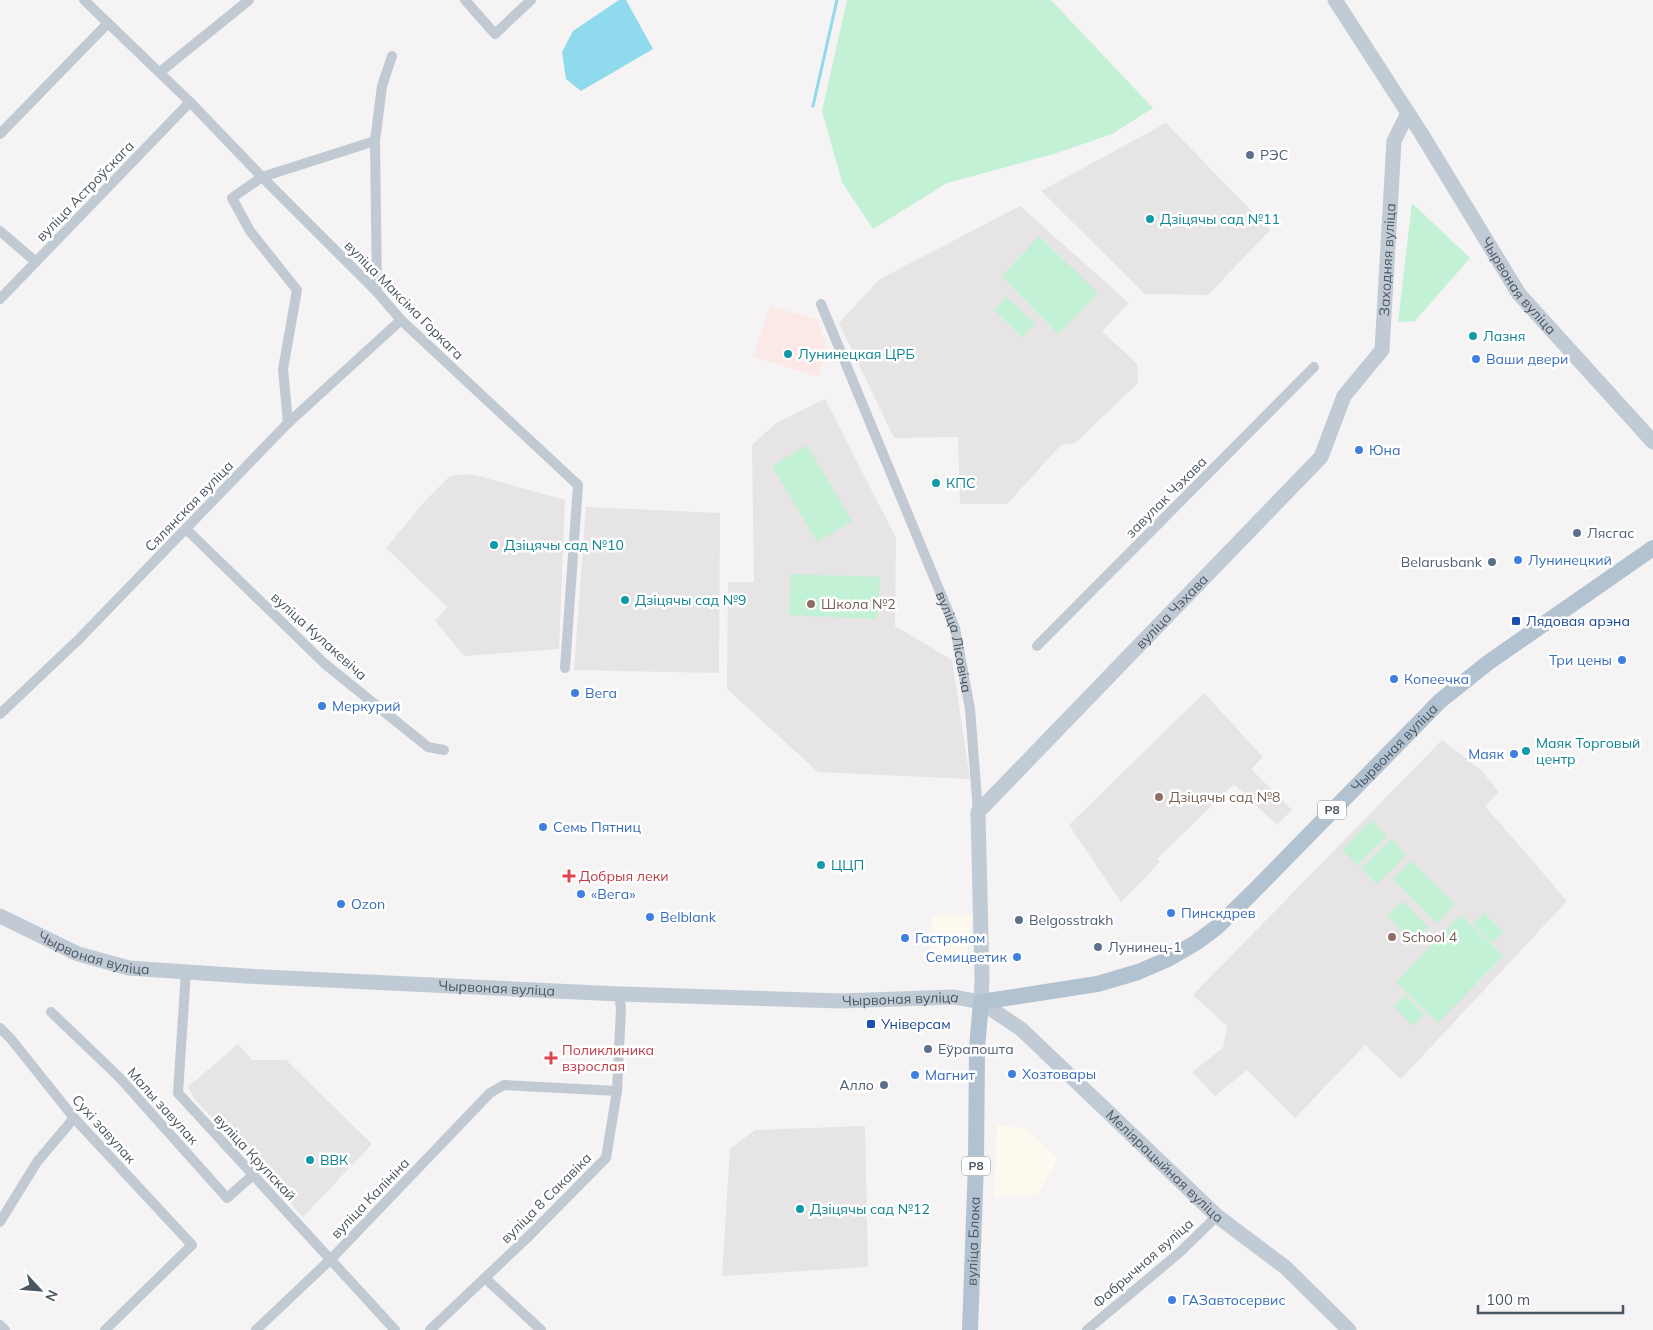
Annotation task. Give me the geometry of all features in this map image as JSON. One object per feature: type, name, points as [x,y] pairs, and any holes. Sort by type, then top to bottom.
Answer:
[{"type":"main road","name":"Чырвоная вуліца","points":[[981,1002],[1104,982],[1138,972],[1175,955],[1197,942],[1217,927],[1252,893],[1440,701],[1489,662],[1653,548]]},
{"type":"main road","name":"вуліца Блока","points":[[970,1330],[976,1162],[977,1048],[981,1002]]},
{"type":"street","name":"вуліца Максіма Горкага","points":[[84,0],[190,102],[262,178],[377,292],[401,320],[578,485],[565,668]]},
{"type":"street","points":[[160,72],[249,0]]},
{"type":"street","points":[[465,0],[495,34],[531,0]]},
{"type":"street","name":"Чырвоная вуліца","points":[[1335,0],[1408,113],[1519,294],[1653,442]]},
{"type":"street","points":[[0,134],[108,24]]},
{"type":"street","points":[[377,292],[375,141],[382,86],[392,56]]},
{"type":"street","name":"вуліца Астроўскага","points":[[0,300],[190,102]]},
{"type":"street","name":"Заходняя вуліца","points":[[1344,396],[1382,350],[1394,141],[1408,113]]},
{"type":"street","points":[[288,422],[283,369],[297,290],[250,231],[232,198],[262,178],[375,141]]},
{"type":"street","points":[[0,231],[36,262]]},
{"type":"street","name":"вуліца Лісовіча","points":[[821,304],[955,628],[970,709],[978,812],[981,1002]]},
{"type":"street","name":"Сялянская вуліца","points":[[0,714],[80,638],[288,422],[401,320]]},
{"type":"street","name":"завулак Чэхава","points":[[1037,646],[1314,367]]},
{"type":"street","name":"вуліца Чэхава","points":[[978,812],[1321,457],[1344,396]]},
{"type":"street","name":"вуліца Кулакевіча","points":[[186,529],[325,664],[428,746],[444,750]]},
{"type":"street","name":"Чырвоная вуліца","points":[[0,916],[78,954],[129,968],[246,976],[619,994],[840,1001],[954,997],[981,1002]]},
{"type":"street","name":"вуліца Крупскай","points":[[186,971],[178,1093],[395,1330]]},
{"type":"street","name":"вуліца 8 Сакавіка","points":[[430,1330],[529,1236],[606,1158],[617,1090],[619,994]]},
{"type":"street","name":"Меліярацыйная вуліца","points":[[981,1002],[1021,1029],[1217,1216],[1285,1267],[1349,1330]]},
{"type":"street","name":"Малы завулак","points":[[51,1012],[119,1077],[226,1198],[253,1175]]},
{"type":"street","name":"Сухі завулак","points":[[0,1028],[11,1039],[74,1118],[192,1245],[104,1330]]},
{"type":"street","name":"вуліца Калініна","points":[[256,1330],[331,1259],[490,1093],[504,1085],[617,1090]]},
{"type":"street","points":[[0,1222],[37,1162],[74,1118]]},
{"type":"street","name":"Фабрычная вуліца","points":[[1087,1330],[1179,1253],[1217,1216]]},
{"type":"street","points":[[485,1278],[541,1330]]},
{"type":"street","points":[[0,1325],[5,1330]]},
{"type":"shaded area","points":[[1166,123],[1270,230],[1208,295],[1145,294],[1041,191]]},
{"type":"shaded area","points":[[1020,206],[1129,303],[1102,331],[1137,364],[1138,383],[1075,443],[1061,445],[1007,504],[960,504],[958,437],[894,438],[839,323],[880,279]]},
{"type":"shaded area","points":[[770,306],[817,320],[827,349],[818,377],[754,357]]},
{"type":"shaded area","name":"Школа №2","points":[[825,399],[896,538],[895,626],[952,660],[970,779],[818,772],[727,689],[728,582],[754,582],[752,445],[776,423]]},
{"type":"shaded area","points":[[471,474],[565,500],[559,649],[464,656],[435,621],[447,607],[386,548],[425,501],[450,476]]},
{"type":"shaded area","points":[[586,507],[720,513],[719,673],[574,670]]},
{"type":"shaded area","name":"Дзіцячы сад №8","points":[[1204,693],[1263,757],[1251,769],[1292,810],[1277,825],[1234,784],[1157,859],[1160,862],[1121,902],[1069,825]]},
{"type":"shaded area","name":"School 4","points":[[1442,740],[1481,770],[1499,792],[1485,806],[1567,901],[1401,1079],[1365,1045],[1295,1118],[1247,1070],[1215,1096],[1192,1072],[1223,1048],[1227,1026],[1193,995]]},
{"type":"shaded area","points":[[933,915],[972,915],[966,961],[929,960]]},
{"type":"shaded area","points":[[238,1044],[252,1060],[286,1060],[372,1144],[303,1217],[194,1098],[188,1087]]},
{"type":"shaded area","points":[[997,1125],[1025,1128],[1058,1158],[1038,1195],[994,1197]]},
{"type":"shaded area","points":[[865,1126],[868,1267],[722,1276],[730,1149],[755,1130]]},
{"type":"green space","points":[[847,0],[1051,0],[1153,108],[1112,134],[1057,153],[947,183],[873,229],[842,182],[822,111]]},
{"type":"green space","points":[[1412,203],[1470,258],[1415,321],[1398,322]]},
{"type":"green space","points":[[1039,236],[1098,293],[1058,334],[1002,276]]},
{"type":"green space","points":[[1007,297],[1035,324],[1022,337],[994,310]]},
{"type":"green space","points":[[807,445],[852,521],[817,542],[772,466]]},
{"type":"green space","points":[[791,574],[880,577],[877,619],[789,615]]},
{"type":"green space","points":[[1371,820],[1387,836],[1357,865],[1342,850]]},
{"type":"green space","points":[[1391,839],[1406,855],[1377,884],[1361,869]]},
{"type":"green space","points":[[1411,861],[1455,904],[1437,923],[1393,879]]},
{"type":"green space","points":[[1402,901],[1428,927],[1413,942],[1387,916]]},
{"type":"green space","points":[[1484,913],[1503,932],[1492,943],[1473,924]]},
{"type":"green space","points":[[1461,915],[1503,956],[1438,1023],[1396,982]]},
{"type":"green space","points":[[1405,995],[1424,1014],[1413,1026],[1394,1006]]},
{"type":"water","points":[[619,0],[626,0],[653,49],[581,91],[566,79],[562,52],[573,31]]},
{"type":"waterway","points":[[813,106],[837,0]]},
{"type":"place","name":"РЭС","points":[[1250,155]]},
{"type":"place","name":"Дзіцячы сад №11","points":[[1150,219]]},
{"type":"place","name":"Лазня","points":[[1473,336]]},
{"type":"place","name":"Лунинецкая ЦРБ","points":[[788,354]]},
{"type":"place","name":"Ваши двери","points":[[1476,359]]},
{"type":"place","name":"Юна","points":[[1359,450]]},
{"type":"place","name":"КПС","points":[[936,483]]},
{"type":"place","name":"Лясгас","points":[[1577,533]]},
{"type":"place","name":"Дзіцячы сад №10","points":[[494,545]]},
{"type":"place","name":"Лунинецкий","points":[[1518,560]]},
{"type":"place","name":"Belarusbank","points":[[1492,562]]},
{"type":"place","name":"Дзіцячы сад №9","points":[[625,600]]},
{"type":"place","name":"Школа №2","points":[[811,604]]},
{"type":"place","name":"Лядовая арэна","points":[[1516,621]]},
{"type":"place","name":"Три цены","points":[[1622,660]]},
{"type":"place","name":"Копеечка","points":[[1394,679]]},
{"type":"place","name":"Вега","points":[[575,693]]},
{"type":"place","name":"Меркурий","points":[[322,706]]},
{"type":"place","name":"Маяк Торговый центр","points":[[1526,751]]},
{"type":"place","name":"Маяк","points":[[1514,754]]},
{"type":"place","name":"Дзіцячы сад №8","points":[[1159,797]]},
{"type":"place","name":"Семь Пятниц","points":[[543,827]]},
{"type":"place","name":"ЦЦП","points":[[821,865]]},
{"type":"place","name":"Добрыя леки","points":[[569,876]]},
{"type":"place","name":"«Вега»","points":[[581,894]]},
{"type":"place","name":"Ozon","points":[[341,904]]},
{"type":"place","name":"Пинскдрев","points":[[1171,913]]},
{"type":"place","name":"Belblank","points":[[650,917]]},
{"type":"place","name":"Belgosstrakh","points":[[1019,920]]},
{"type":"place","name":"School 4","points":[[1392,937]]},
{"type":"place","name":"Гастроном","points":[[905,938]]},
{"type":"place","name":"Лунинец-1","points":[[1098,947]]},
{"type":"place","name":"Семицветик","points":[[1017,957]]},
{"type":"place","name":"Універсам","points":[[871,1024]]},
{"type":"place","name":"Еўрапошта","points":[[928,1049]]},
{"type":"place","name":"Поликлиника взрослая","points":[[551,1058]]},
{"type":"place","name":"Хозтовары","points":[[1012,1074]]},
{"type":"place","name":"Магнит","points":[[915,1075]]},
{"type":"place","name":"Алло","points":[[884,1085]]},
{"type":"place","name":"ВВК","points":[[310,1160]]},
{"type":"place","name":"Дзіцячы сад №12","points":[[800,1209]]},
{"type":"place","name":"ГАЗавтосервис","points":[[1172,1300]]}]
